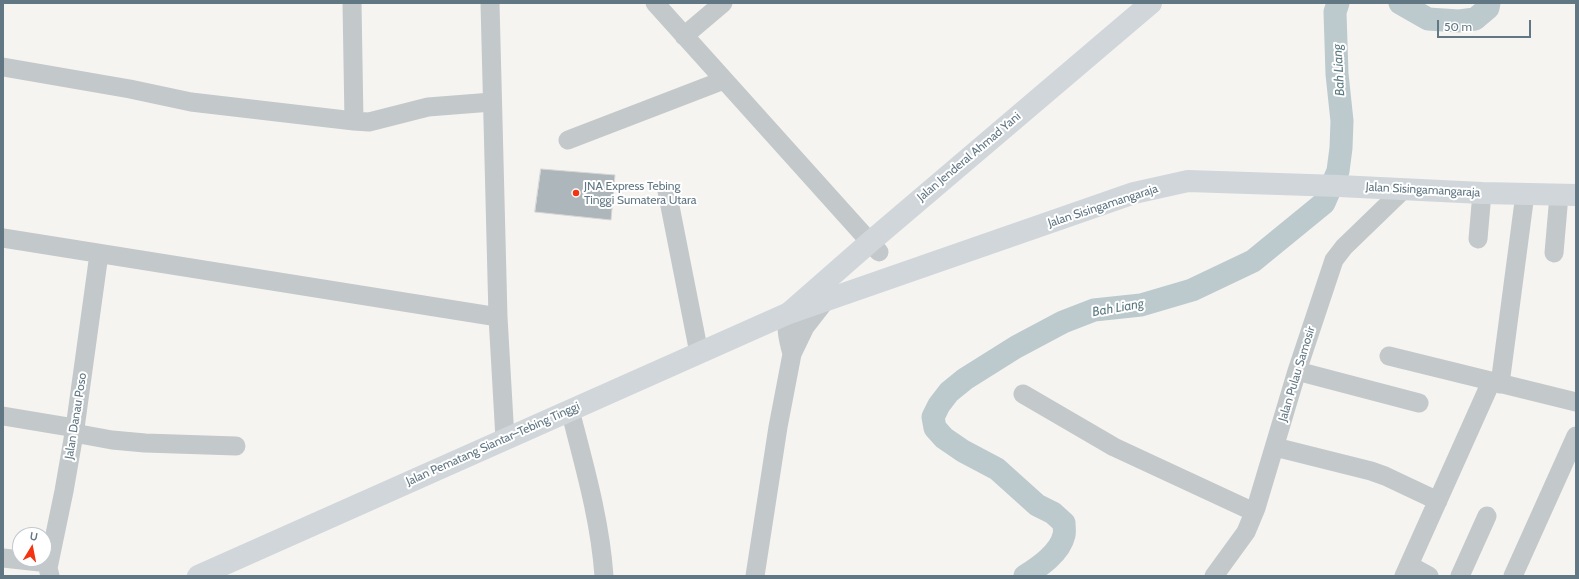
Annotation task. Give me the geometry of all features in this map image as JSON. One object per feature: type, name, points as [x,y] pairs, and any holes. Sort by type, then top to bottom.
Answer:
[{"type":"main road","name":"Jalan Jenderal Ahmad Yani","points":[[826,300],[875,247],[1151,3]]},
{"type":"main road","name":"Jalan Jenderal Ahmad Yani","points":[[788,313],[875,247],[1166,3]]},
{"type":"main road","name":"Jalan Sisingamangaraja","points":[[788,313],[1134,193],[1188,181],[1567,195]]},
{"type":"main road","name":"Jalan Pematang Siantar–Tebing Tinggi","points":[[198,576],[788,313]]},
{"type":"street","points":[[352,3],[354,121]]},
{"type":"street","points":[[490,3],[498,317],[505,439]]},
{"type":"street","points":[[655,3],[875,247]]},
{"type":"street","points":[[684,36],[723,3]]},
{"type":"street","points":[[3,67],[130,89],[191,102],[354,121],[369,122],[428,107],[492,102]]},
{"type":"street","points":[[568,140],[724,80]]},
{"type":"street","name":"Jalan Pulau Samosir","points":[[1214,576],[1246,532],[1254,512],[1297,371],[1334,260],[1344,247],[1404,189]]},
{"type":"street","points":[[667,191],[698,353]]},
{"type":"street","points":[[1478,239],[1482,193]]},
{"type":"street","points":[[1429,576],[1406,571],[1438,501],[1496,383],[1525,194]]},
{"type":"street","points":[[1554,253],[1567,195]]},
{"type":"street","points":[[3,238],[498,317]]},
{"type":"street","name":"Jalan Danau Poso","points":[[50,569],[75,431],[99,254]]},
{"type":"street","points":[[755,576],[778,427],[792,354],[805,327],[814,313],[826,300]]},
{"type":"street","points":[[788,313],[786,323],[787,336],[792,354]]},
{"type":"street","points":[[1389,356],[1576,402]]},
{"type":"street","points":[[1297,371],[1419,403]]},
{"type":"street","points":[[1023,394],[1114,448],[1254,512]]},
{"type":"street","points":[[570,410],[596,513],[603,554],[604,576]]},
{"type":"street","points":[[3,416],[112,440],[145,443],[236,446]]},
{"type":"street","points":[[1513,576],[1576,436]]},
{"type":"street","points":[[1275,447],[1371,471],[1438,501]]},
{"type":"street","points":[[1460,576],[1487,516]]},
{"type":"street","points":[[3,558],[50,569]]},
{"type":"building","name":"JNA Express Tebing Tinggi Sumatera Utara","points":[[541,169],[615,175],[611,220],[535,212]]},
{"type":"waterway","name":"Bah Liang","points":[[1025,576],[1054,554],[1062,542],[1064,535],[1064,523],[1053,513],[1037,505],[997,469],[963,451],[944,438],[935,428],[933,417],[939,405],[949,392],[965,379],[1016,347],[1063,322],[1094,310],[1141,305],[1192,290],[1253,261],[1324,203],[1338,171],[1341,148],[1342,121],[1337,74],[1335,12],[1338,3]]},
{"type":"waterway","name":"Bah Liang","points":[[1400,3],[1428,19],[1459,21],[1475,19],[1488,8],[1489,3]]},
{"type":"place","name":"JNA Express Tebing Tinggi Sumatera Utara","points":[[576,193]]}]
